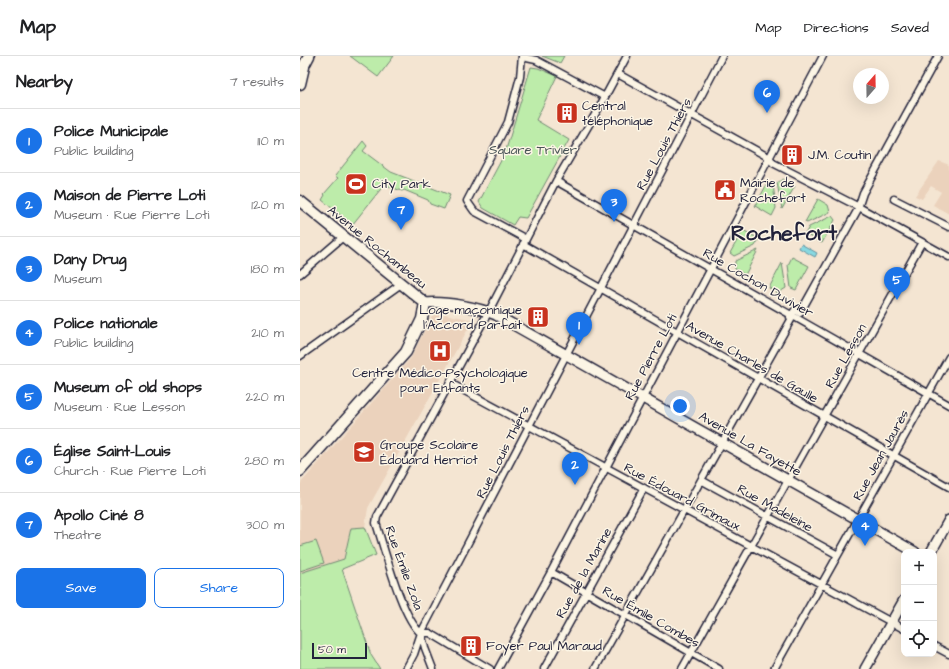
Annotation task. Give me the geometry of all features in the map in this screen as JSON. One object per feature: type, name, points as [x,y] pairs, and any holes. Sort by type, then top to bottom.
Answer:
[{"type":"main road","points":[[300,84],[301,70],[309,56]]},
{"type":"main road","name":"Avenue Rochambeau","points":[[300,201],[425,303]]},
{"type":"main road","points":[[300,471],[406,352],[422,319],[425,303]]},
{"type":"street","points":[[450,383],[556,181],[627,56]]},
{"type":"street","name":"Rue Louis Thiers","points":[[406,669],[414,654],[421,633],[722,56]]},
{"type":"street","name":"Rue Pierre Loti","points":[[498,669],[551,572],[823,56]]},
{"type":"street","points":[[595,669],[792,318],[790,317],[795,310],[800,313],[857,210],[857,206],[938,56]]},
{"type":"street","points":[[522,57],[536,60],[605,97]]},
{"type":"street","name":"Avenue Charles de Gaulle","points":[[522,57],[520,76],[508,122],[467,201],[474,211],[601,289],[949,487]]},
{"type":"street","points":[[618,74],[770,158],[773,163],[857,206],[949,257]]},
{"type":"street","name":"Rue Cochon Duvivier","points":[[556,181],[949,405]]},
{"type":"street","points":[[894,199],[906,203],[949,227]]},
{"type":"street","points":[[300,274],[343,237]]},
{"type":"street","name":"Rue Lesson","points":[[682,669],[769,517],[922,242]]},
{"type":"street","points":[[300,356],[401,284]]},
{"type":"street","name":"Avenue Rochambeau","points":[[425,303],[440,302],[489,311]]},
{"type":"street","name":"Avenue La Fayette","points":[[489,311],[910,549]]},
{"type":"street","name":"Rue Jean Jaurès","points":[[774,669],[949,357]]},
{"type":"street","name":"Rue Édouard Grimaux","points":[[450,383],[901,627]]},
{"type":"street","name":"Rue Émile Zola","points":[[434,669],[424,648],[421,633],[415,628],[402,600],[376,523],[377,517],[450,383]]},
{"type":"street","name":"Rue Madeleine","points":[[701,480],[838,555]]},
{"type":"street","name":"Rue de la Marine","points":[[544,669],[644,488]]},
{"type":"street","points":[[934,549],[949,520]]},
{"type":"street","name":"Rue Émile Combes","points":[[551,572],[719,669]]},
{"type":"street","points":[[865,669],[901,605]]},
{"type":"street","points":[[421,633],[430,633],[490,669]]},
{"type":"street","points":[[937,648],[949,654]]},
{"type":"shaded area","points":[[939,161],[949,165],[949,214],[933,205],[941,192],[931,186],[922,199],[915,196]]},
{"type":"shaded area","name":"Groupe Scolaire Édouard Herriot","points":[[440,313],[473,320],[368,508],[365,527],[351,528],[344,559],[300,573],[300,484],[411,358],[432,316]]},
{"type":"green space","points":[[350,56],[394,56],[378,77]]},
{"type":"green space","points":[[542,56],[564,56],[560,63]]},
{"type":"green space","name":"Square Trivier","points":[[531,67],[538,68],[557,76],[536,120],[569,140],[526,218],[518,217],[513,225],[483,208],[479,202],[505,153]]},
{"type":"green space","points":[[363,141],[367,146],[363,151],[391,172],[450,195],[444,209],[430,204],[428,200],[404,190],[402,191],[384,185],[352,225],[322,200],[325,195],[324,194],[338,178],[335,176]]},
{"type":"green space","points":[[783,179],[795,186],[782,209],[777,183]]},
{"type":"green space","points":[[767,184],[773,184],[776,208],[772,216],[755,206]]},
{"type":"green space","points":[[818,199],[828,205],[830,212],[807,223],[805,222]]},
{"type":"green space","points":[[832,216],[835,220],[822,243],[805,234],[809,227]]},
{"type":"green space","points":[[743,230],[759,239],[755,246],[734,256],[730,253]]},
{"type":"green space","points":[[758,250],[745,275],[735,269],[735,261]]},
{"type":"green space","points":[[792,257],[809,266],[796,290],[791,288],[788,265]]},
{"type":"green space","points":[[782,263],[786,288],[778,293],[769,288]]},
{"type":"green space","points":[[365,527],[376,555],[342,569],[371,655],[380,669],[300,669],[300,573],[344,559],[351,528]]},
{"type":"green space","points":[[316,541],[324,563],[300,571],[300,546]]},
{"type":"water","points":[[801,244],[817,253],[815,257],[799,248]]},
{"type":"place","name":"Central téléphonique","points":[[567,113]]},
{"type":"place","name":"Église Saint-Louis","points":[[767,113]]},
{"type":"place","name":"J.M. Coutin","points":[[792,155]]},
{"type":"place","name":"City Park","points":[[356,184]]},
{"type":"place","name":"Mairie de Rochefort","points":[[725,190]]},
{"type":"place","name":"Dany Drug","points":[[614,222]]},
{"type":"place","name":"Apollo Ciné 8","points":[[401,230]]},
{"type":"place","name":"Museum of old shops","points":[[897,300]]},
{"type":"place","name":"Loge maçonnique l'Accord Parfait","points":[[538,317]]},
{"type":"place","name":"Police Municipale","points":[[579,345]]},
{"type":"place","name":"Centre Médico-Psychologique pour Enfants","points":[[440,351]]},
{"type":"place","name":"Groupe Scolaire Édouard Herriot","points":[[364,452]]},
{"type":"place","name":"Maison de Pierre Loti","points":[[575,485]]},
{"type":"place","name":"Police nationale","points":[[865,546]]},
{"type":"place","name":"Foyer Paul Maraud","points":[[471,646]]},
{"type":"district","name":"Rochefort","points":[[784,233]]}]
